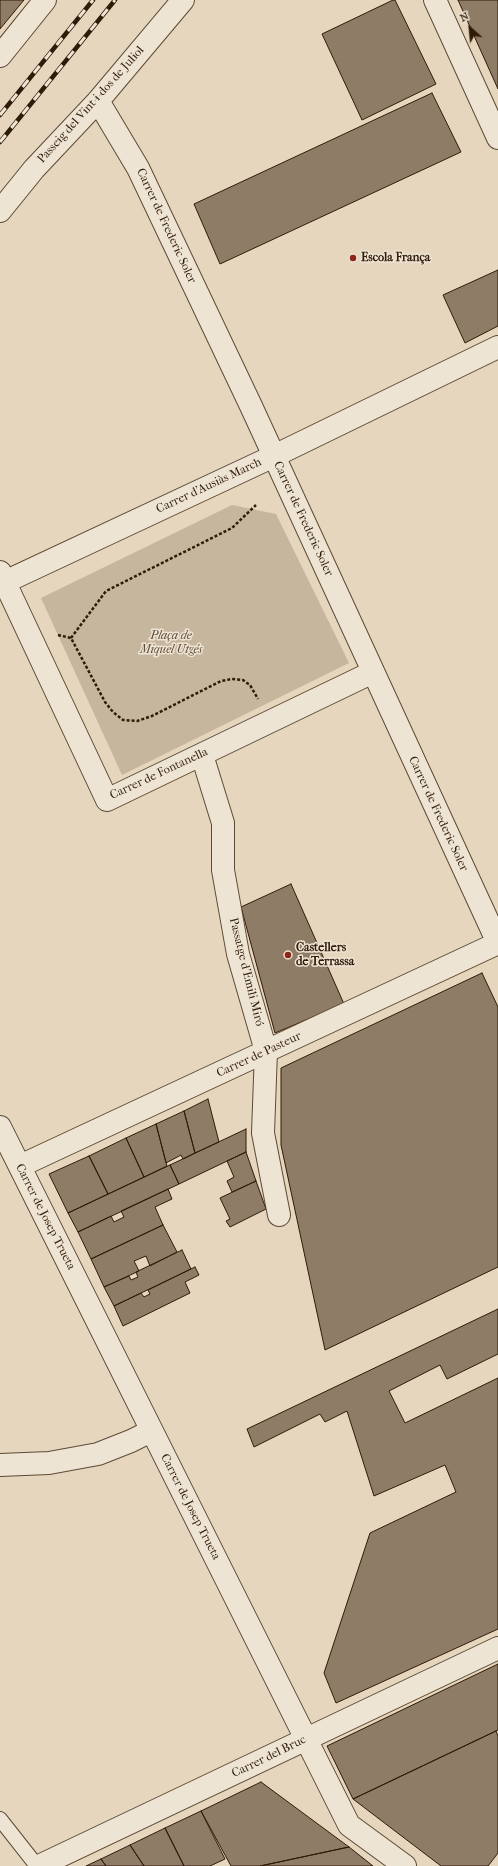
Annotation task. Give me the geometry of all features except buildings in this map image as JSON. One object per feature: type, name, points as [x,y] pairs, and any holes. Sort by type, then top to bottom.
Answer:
[{"type":"street","points":[[0,56],[45,0]]},
{"type":"street","name":"Passeig del Vint-i-dos de Juliol","points":[[0,211],[34,169],[98,101],[183,0]]},
{"type":"street","points":[[435,0],[498,138]]},
{"type":"street","name":"Carrer de Frederic Soler","points":[[98,101],[138,168],[274,456],[498,943]]},
{"type":"street","name":"Carrer d'Ausiàs March","points":[[2,577],[274,456],[498,347]]},
{"type":"street","name":"Carrer de Fontanella","points":[[2,577],[107,800],[373,672]]},
{"type":"street","name":"Passatge d'Emili Miró","points":[[202,755],[223,823],[223,870],[238,954],[266,1051],[263,1133],[279,1215]]},
{"type":"street","name":"Carrer de Pasteur","points":[[20,1166],[498,943]]},
{"type":"street","name":"Carrer de Josep Trueta","points":[[0,1128],[349,1825],[405,1866]]},
{"type":"street","points":[[0,1465],[49,1463],[98,1454],[131,1441],[151,1431]]},
{"type":"street","name":"Carrer del Bruc","points":[[38,1866],[498,1648]]},
{"type":"lane","points":[[0,1819],[38,1866]]},
{"type":"path","points":[[71,638],[106,591],[232,528],[256,505]]},
{"type":"path","points":[[56,635],[71,638]]},
{"type":"path","points":[[71,638],[105,702],[113,712],[123,720],[137,721],[152,716],[221,681],[232,679],[243,680],[250,685],[260,703]]},
{"type":"green space","name":"Plaça de Miquel Utgés","points":[[232,505],[276,514],[349,663],[122,775],[41,598]]},
{"type":"railway","points":[[0,115],[93,0]]},
{"type":"railway","points":[[0,142],[115,0]]},
{"type":"place","name":"Escola França","points":[[353,258]]},
{"type":"place","name":"Castellers de Terrassa","points":[[288,955]]}]
